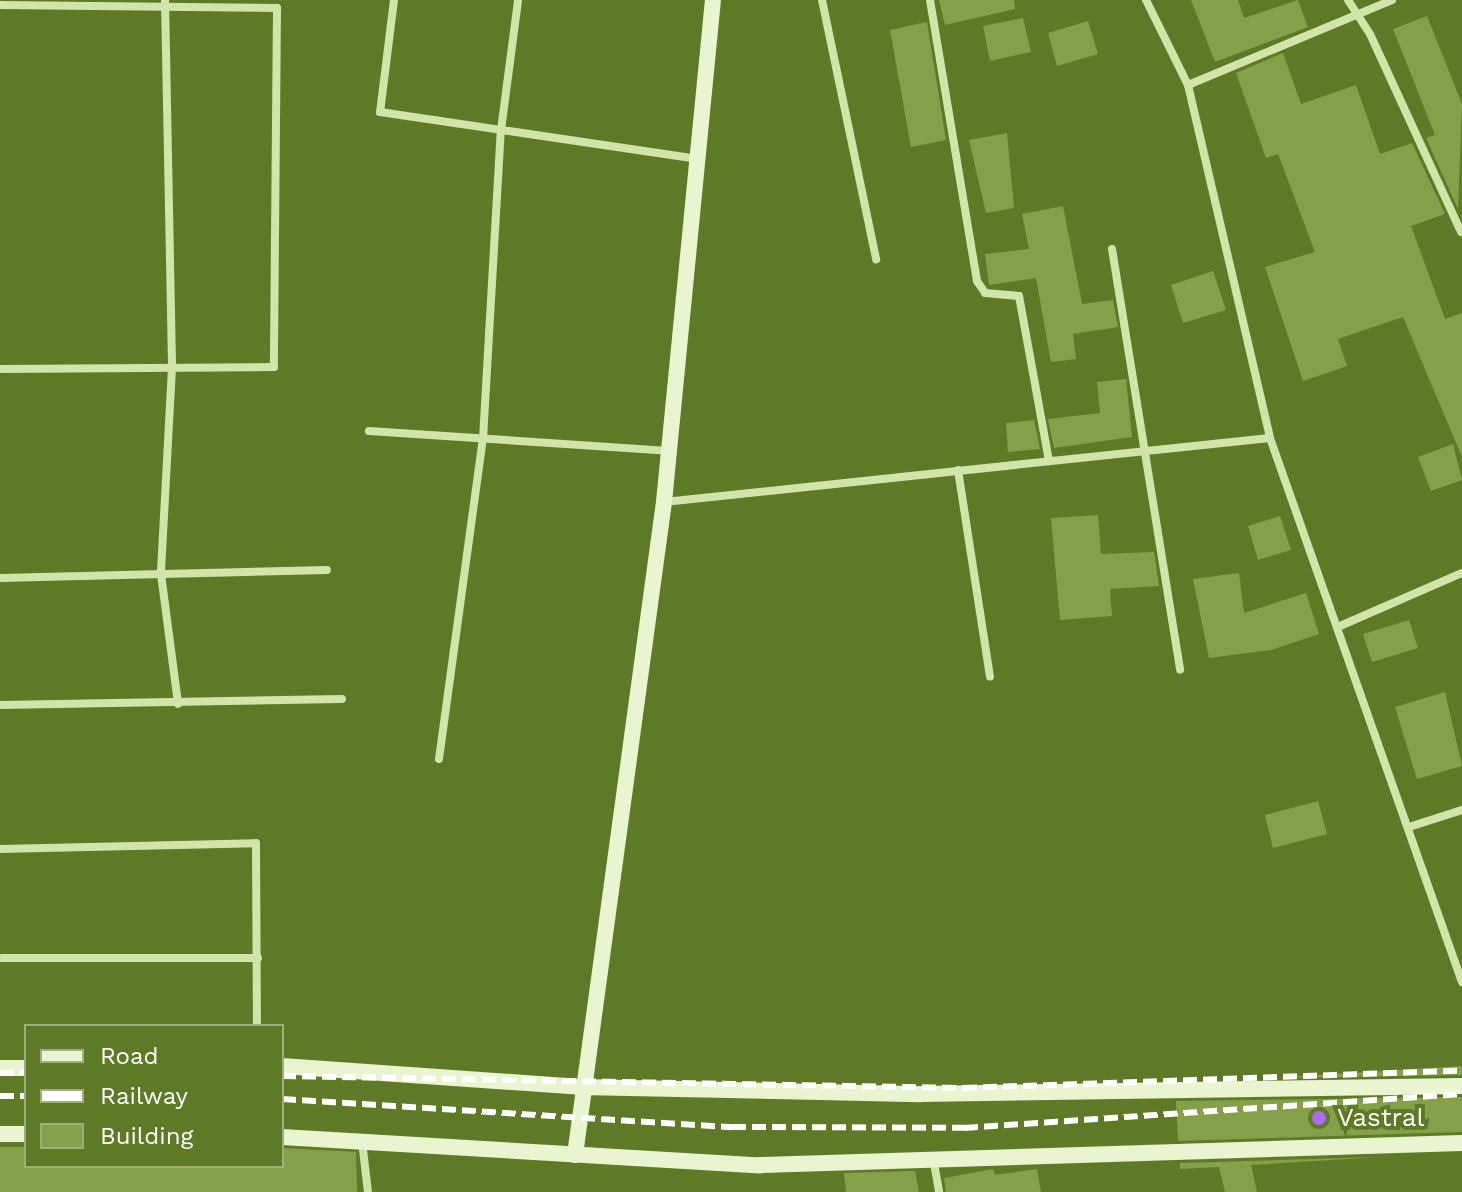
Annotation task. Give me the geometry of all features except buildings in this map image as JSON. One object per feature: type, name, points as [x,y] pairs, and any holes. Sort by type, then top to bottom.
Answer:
[{"type":"main road","points":[[575,1155],[580,1087],[664,502],[713,0]]},
{"type":"main road","points":[[284,1066],[580,1087],[921,1094],[1462,1086]]},
{"type":"main road","points":[[0,1068],[24,1068]]},
{"type":"main road","points":[[0,1134],[24,1134]]},
{"type":"main road","points":[[284,1137],[760,1165],[934,1163],[1462,1143]]},
{"type":"street","points":[[394,0],[380,112],[698,159]]},
{"type":"street","points":[[439,759],[483,439],[501,130],[518,0]]},
{"type":"street","points":[[822,0],[876,259]]},
{"type":"street","points":[[930,0],[977,281],[985,293],[1019,296],[1049,461]]},
{"type":"street","points":[[1146,0],[1188,85],[1270,438],[1340,626],[1462,982]]},
{"type":"street","points":[[1348,0],[1354,16],[1370,34],[1461,232]]},
{"type":"street","points":[[1188,85],[1392,0]]},
{"type":"street","points":[[165,3],[172,368],[161,574],[178,704]]},
{"type":"street","points":[[0,5],[277,4],[274,367],[0,369]]},
{"type":"street","points":[[1112,249],[1147,450],[1180,670]]},
{"type":"street","points":[[369,431],[669,452]]},
{"type":"street","points":[[664,502],[1270,438]]},
{"type":"street","points":[[958,470],[990,677]]},
{"type":"street","points":[[0,578],[327,570]]},
{"type":"street","points":[[1340,626],[1462,573]]},
{"type":"street","points":[[0,705],[342,699]]},
{"type":"street","points":[[1409,827],[1462,810]]},
{"type":"street","points":[[0,849],[256,843],[257,1024]]},
{"type":"street","points":[[2,958],[258,958]]},
{"type":"street","points":[[361,1140],[368,1192]]},
{"type":"street","points":[[934,1163],[939,1192]]},
{"type":"railway","points":[[284,1076],[963,1088],[1462,1071]]},
{"type":"railway","points":[[0,1073],[24,1072]]},
{"type":"railway","points":[[284,1099],[732,1127],[964,1128],[1462,1094]]},
{"type":"railway","points":[[0,1096],[24,1096]]},
{"type":"place","name":"Vastral","points":[[1319,1118]]}]
